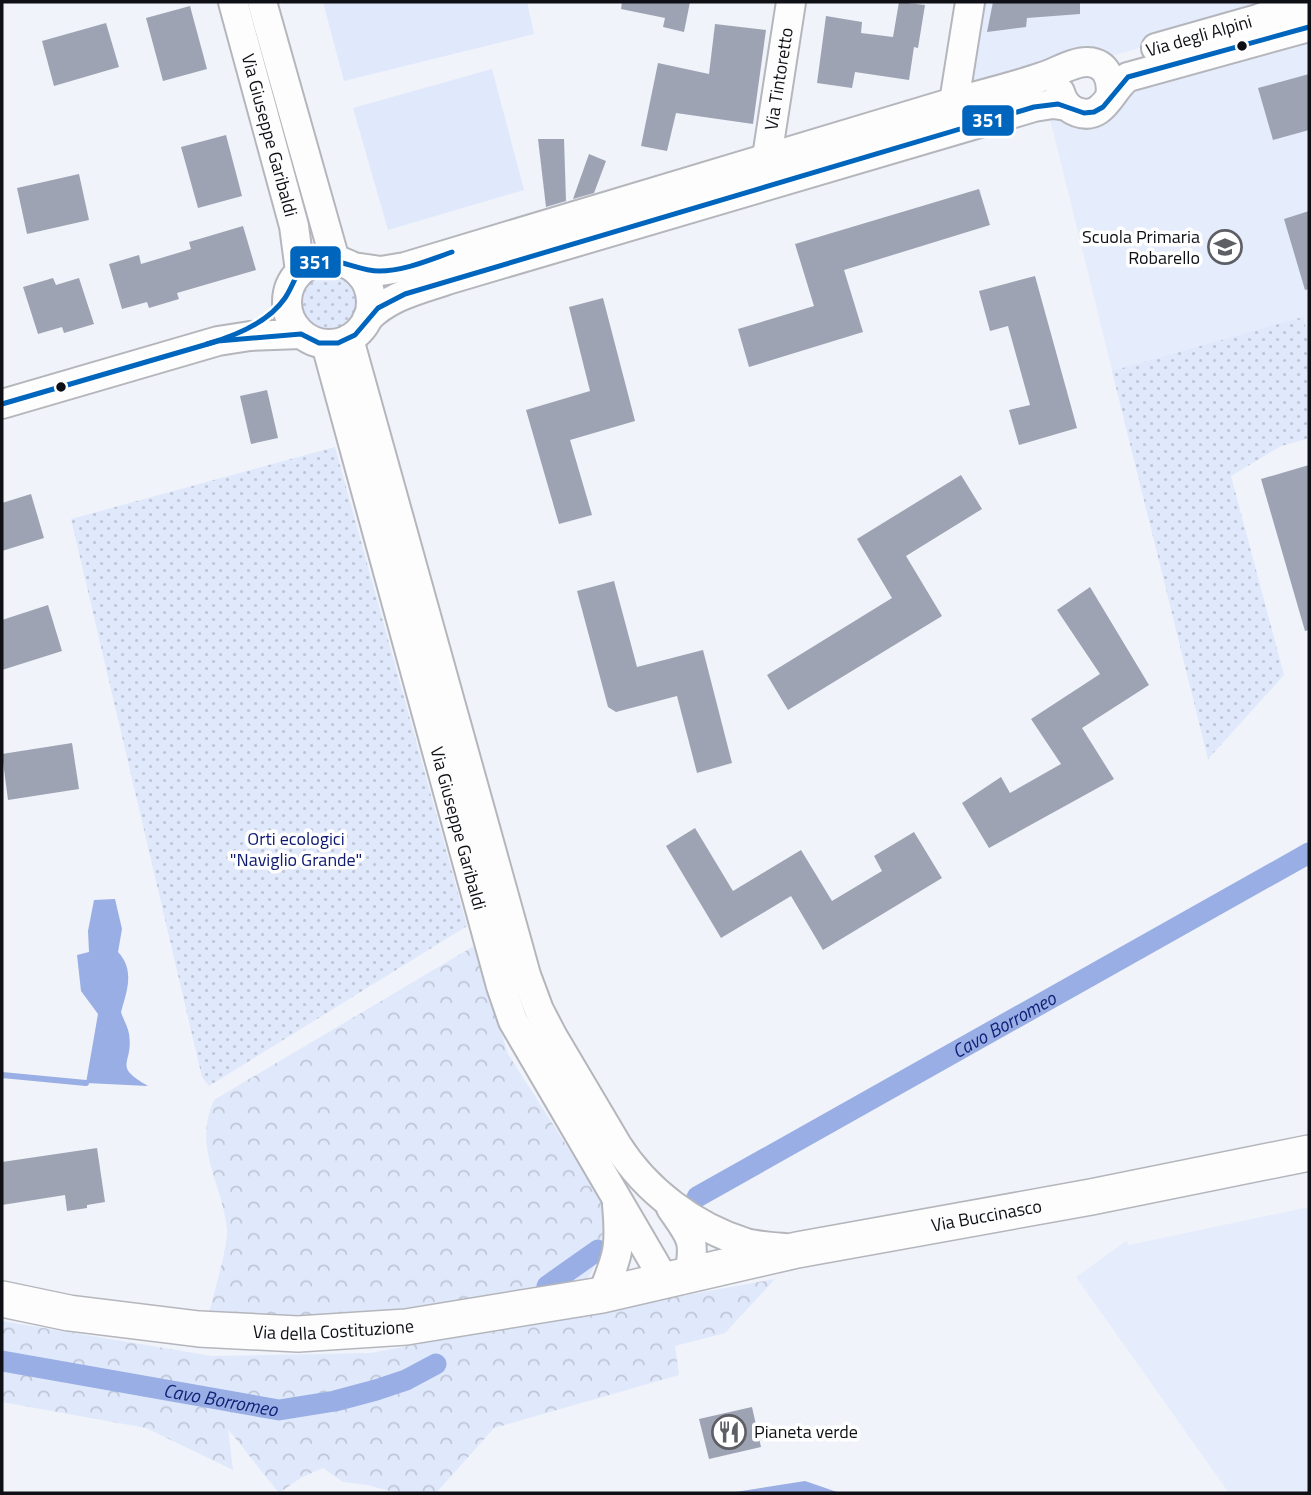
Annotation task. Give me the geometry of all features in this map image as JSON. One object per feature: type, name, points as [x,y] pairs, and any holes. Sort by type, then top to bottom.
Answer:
[{"type":"main road","name":"Via Buccinasco","points":[[677,1278],[797,1250],[1104,1194],[1309,1153]]},
{"type":"main road","name":"Via della Costituzione","points":[[2,1299],[69,1314],[199,1329],[298,1334],[406,1327],[603,1295],[677,1278]]},
{"type":"street","name":"Via Giuseppe Garibaldi","points":[[233,2],[294,226],[300,271]]},
{"type":"street","name":"Via Giuseppe Garibaldi","points":[[262,2],[344,263]]},
{"type":"street","name":"Via Tintoretto","points":[[767,157],[791,2]]},
{"type":"street","points":[[954,102],[970,2]]},
{"type":"street","name":"Via degli Alpini","points":[[344,263],[381,271],[405,267],[1081,65],[1119,59],[1258,19],[1304,2]]},
{"type":"street","name":"Via degli Alpini","points":[[1110,97],[1122,81],[1136,74],[1309,27]]},
{"type":"street","points":[[2,404],[218,341],[262,335],[336,334],[390,301],[447,280],[1034,107],[1053,104],[1067,106],[1081,113],[1091,113],[1106,105],[1110,97],[1112,89],[1108,73],[1081,65],[1060,82],[1060,91],[1067,106]]},
{"type":"street","points":[[316,261],[344,263],[368,286],[371,299],[336,334],[289,318],[287,296],[291,282],[300,271],[316,261]]},
{"type":"street","points":[[218,341],[267,314],[287,296]]},
{"type":"street","name":"Via Giuseppe Garibaldi","points":[[336,334],[513,1021],[616,1199],[677,1278]]},
{"type":"street","name":"Via Giuseppe Garibaldi","points":[[336,334],[526,975],[539,1010],[629,1165],[666,1200]]},
{"type":"street","points":[[603,1295],[620,1245],[616,1199]]},
{"type":"street","points":[[666,1200],[715,1231],[749,1244],[797,1250]]},
{"type":"street","points":[[666,1200],[690,1236],[693,1251],[677,1278]]},
{"type":"shaded area","points":[[974,2],[1295,2],[959,97]]},
{"type":"shaded area","points":[[1309,40],[1309,438],[1281,446],[1150,524],[1050,119],[1120,98],[1134,91]]},
{"type":"shaded area","points":[[1309,1207],[1309,1493],[1229,1493],[1076,1277],[1126,1241],[1129,1245]]},
{"type":"green space","points":[[323,2],[527,2],[534,34],[344,81]]},
{"type":"green space","points":[[492,69],[524,190],[388,230],[353,108]]},
{"type":"green space","points":[[324,273],[336,273],[352,281],[358,291],[358,315],[352,325],[336,333],[324,333],[308,325],[300,309],[300,297],[308,281]]},
{"type":"green space","points":[[1303,317],[1309,341],[1309,438],[1281,446],[1231,476],[1284,675],[1208,759],[1112,371]]},
{"type":"green space","name":"Orti ecologici \"Naviglio Grande\"","points":[[335,447],[467,926],[209,1086],[202,1077],[71,519]]},
{"type":"green space","points":[[474,946],[508,1054],[609,1212],[605,1249],[584,1284],[302,1321],[209,1314],[227,1238],[224,1213],[207,1150],[208,1118],[214,1100]]},
{"type":"green space","points":[[775,1279],[725,1333],[675,1346],[679,1375],[494,1428],[436,1493],[397,1493],[343,1482],[323,1468],[302,1477],[279,1493],[228,1429],[233,1470],[146,1428],[2,1402],[2,1321],[212,1356],[370,1353]]},
{"type":"water","points":[[115,899],[122,929],[118,952],[128,973],[121,1012],[129,1034],[127,1068],[148,1086],[86,1083],[98,1014],[81,991],[77,955],[89,952],[88,931],[94,900]]},
{"type":"water","points":[[805,1481],[840,1493],[729,1493]]},
{"type":"building","points":[[622,2],[690,2],[684,32],[663,27],[665,18],[621,9]]},
{"type":"building","points":[[899,2],[925,5],[918,48],[914,47],[909,80],[855,72],[852,88],[817,83],[826,16],[862,22],[861,33],[893,37]]},
{"type":"building","points":[[993,2],[1080,2],[1080,14],[1027,18],[1026,27],[987,32]]},
{"type":"building","points":[[190,6],[207,69],[163,81],[146,18]]},
{"type":"building","points":[[106,23],[119,67],[54,86],[42,41]]},
{"type":"building","points":[[715,24],[766,30],[753,124],[676,113],[667,151],[641,146],[658,63],[709,74]]},
{"type":"building","points":[[1309,74],[1309,130],[1273,140],[1258,88]]},
{"type":"building","points":[[226,135],[242,196],[198,208],[181,147]]},
{"type":"building","points":[[538,139],[564,139],[566,201],[546,207]]},
{"type":"building","points":[[589,154],[606,161],[594,193],[573,199]]},
{"type":"building","points":[[79,174],[89,220],[27,234],[17,188]]},
{"type":"building","points":[[979,189],[990,225],[844,270],[863,332],[749,367],[738,329],[814,306],[795,244]]},
{"type":"building","points":[[1309,211],[1309,289],[1305,290],[1284,219]]},
{"type":"building","points":[[243,226],[256,270],[177,293],[179,299],[149,308],[147,302],[122,309],[109,264],[139,255],[141,264],[191,249],[189,242]]},
{"type":"building","points":[[1035,276],[1077,428],[1019,445],[1009,410],[1030,405],[1008,326],[990,331],[979,291]]},
{"type":"building","points":[[53,278],[56,285],[79,278],[94,324],[64,333],[62,327],[38,334],[23,287]]},
{"type":"building","points":[[603,298],[635,421],[570,440],[592,515],[559,524],[526,410],[590,391],[569,307]]},
{"type":"building","points":[[267,390],[278,438],[251,444],[240,396]]},
{"type":"building","points":[[1309,465],[1309,630],[1305,631],[1261,479]]},
{"type":"building","points":[[961,475],[982,509],[906,556],[942,616],[788,710],[767,675],[892,598],[857,539]]},
{"type":"building","points":[[31,494],[44,538],[2,551],[2,503]]},
{"type":"building","points":[[614,581],[637,667],[703,650],[732,763],[697,773],[677,696],[616,712],[608,707],[577,591]]},
{"type":"building","points":[[1090,587],[1149,685],[1082,728],[1114,779],[989,848],[962,803],[1001,777],[1010,793],[1061,764],[1031,719],[1100,674],[1057,610]]},
{"type":"building","points":[[48,605],[62,651],[2,670],[2,620]]},
{"type":"building","points":[[72,743],[79,789],[8,800],[2,754]]},
{"type":"building","points":[[695,828],[733,891],[801,850],[832,901],[882,871],[874,856],[914,832],[942,878],[823,950],[791,896],[721,938],[666,846]]},
{"type":"building","points":[[97,1148],[105,1202],[67,1211],[65,1195],[2,1205],[2,1162]]},
{"type":"building","points":[[752,1407],[761,1447],[709,1459],[699,1419]]},
{"type":"waterway","name":"Cavo Borromeo","points":[[697,1197],[1309,853]]},
{"type":"waterway","points":[[2,1075],[86,1083]]},
{"type":"waterway","name":"Cavo Borromeo","points":[[547,1286],[598,1250]]},
{"type":"waterway","name":"Cavo Borromeo","points":[[2,1361],[279,1410],[335,1401],[376,1390],[406,1380],[436,1364]]},
{"type":"transit line","name":"351","points":[[2,404],[218,341],[301,334],[319,343],[338,343],[355,335],[378,308],[405,294],[1034,107],[1058,104],[1084,113],[1094,112],[1103,107],[1128,77],[1309,27]]},
{"type":"transit line","name":"351","points":[[207,344],[240,333],[270,315],[285,298],[301,270],[310,264],[327,260],[370,270],[388,271],[416,265],[452,252]]},
{"type":"place","name":"Scuola Primaria Robarello","points":[[1225,247]]},
{"type":"place","name":"Pianeta verde","points":[[729,1432]]}]
